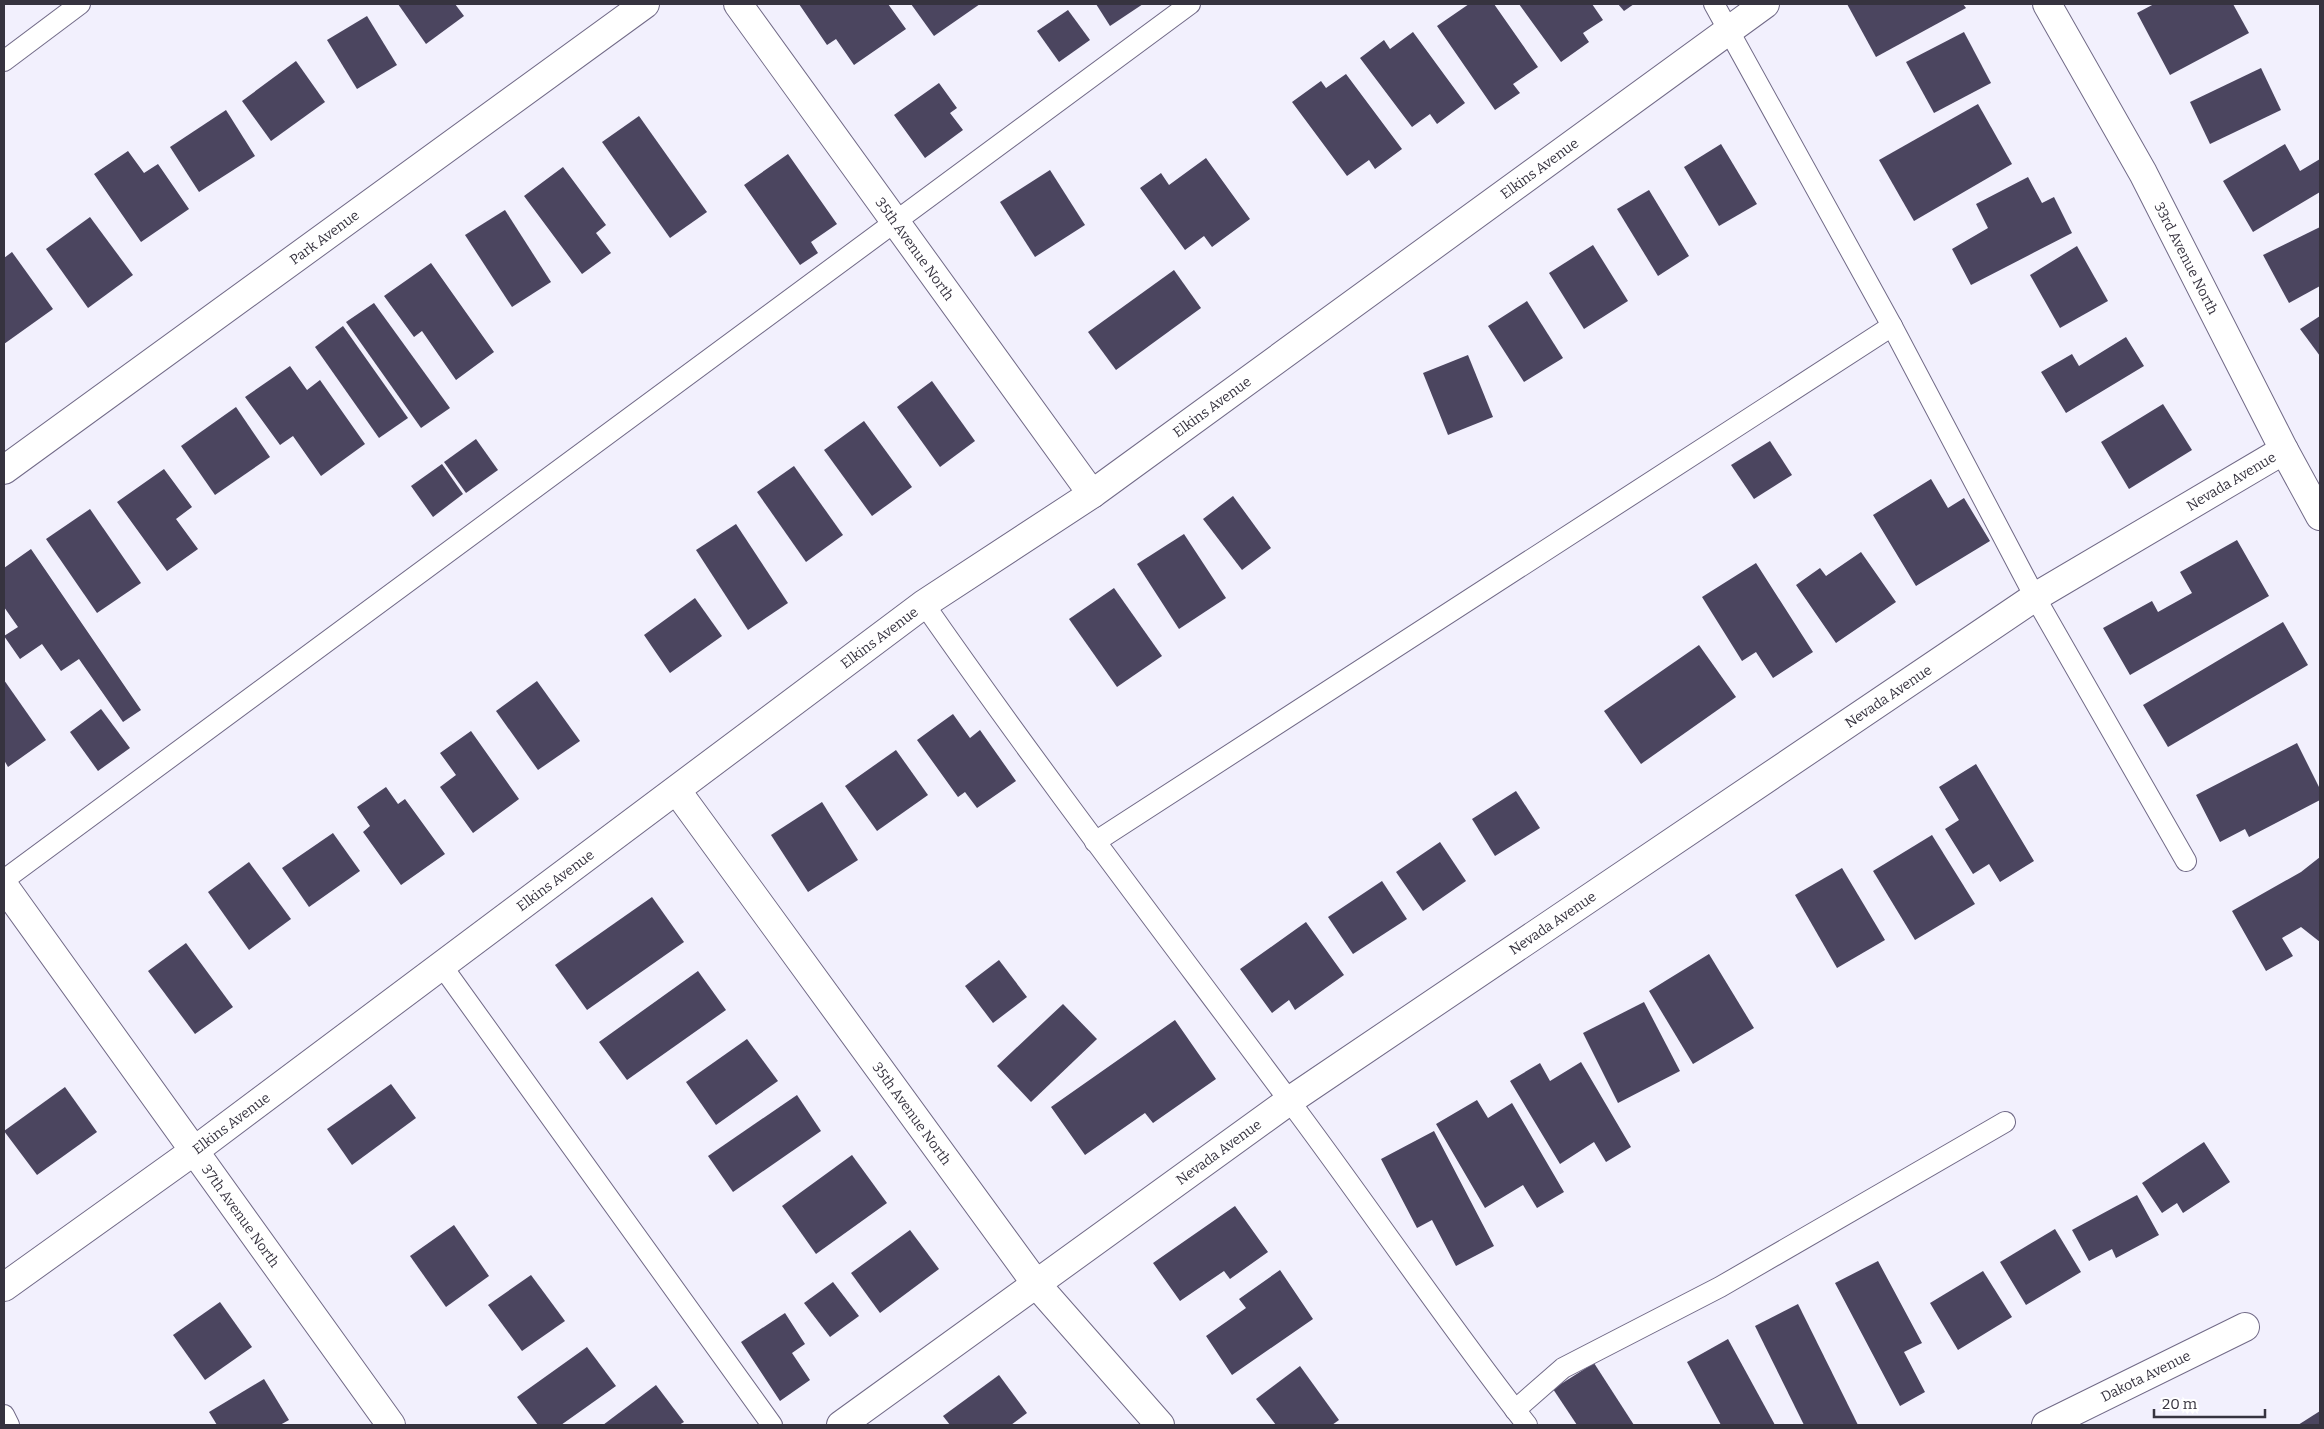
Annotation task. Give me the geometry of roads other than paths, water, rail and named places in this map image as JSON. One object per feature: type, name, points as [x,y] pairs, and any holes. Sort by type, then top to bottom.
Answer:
[{"type":"street","name":"Park Avenue","points":[[4,470],[645,4]]},
{"type":"street","name":"35th Avenue North","points":[[738,4],[1092,494]]},
{"type":"street","name":"Elkins Avenue","points":[[4,1287],[194,1151],[677,791],[924,604],[1092,494],[1765,4]]},
{"type":"street","name":"33rd Avenue North","points":[[2047,4],[2143,173],[2284,450],[2320,516]]},
{"type":"street","name":"Nevada Avenue","points":[[841,1425],[1289,1101],[2035,598],[2284,450]]},
{"type":"street","name":"35th Avenue North","points":[[677,791],[1037,1285],[1160,1425]]},
{"type":"street","name":"37th Avenue North","points":[[4,886],[391,1425]]},
{"type":"street","name":"Dakota Avenue","points":[[2046,1425],[2245,1326]]},
{"type":"lane","points":[[4,61],[80,4]]},
{"type":"lane","points":[[4,880],[1190,4]]},
{"type":"lane","points":[[1714,4],[1892,326],[2035,598],[2186,861]]},
{"type":"lane","points":[[1095,842],[1892,326]]},
{"type":"lane","points":[[924,604],[1095,842],[1289,1101],[1521,1418],[1563,1368],[1720,1287],[2005,1122]]},
{"type":"lane","points":[[442,966],[772,1425]]},
{"type":"lane","points":[[4,1415],[9,1425]]}]
